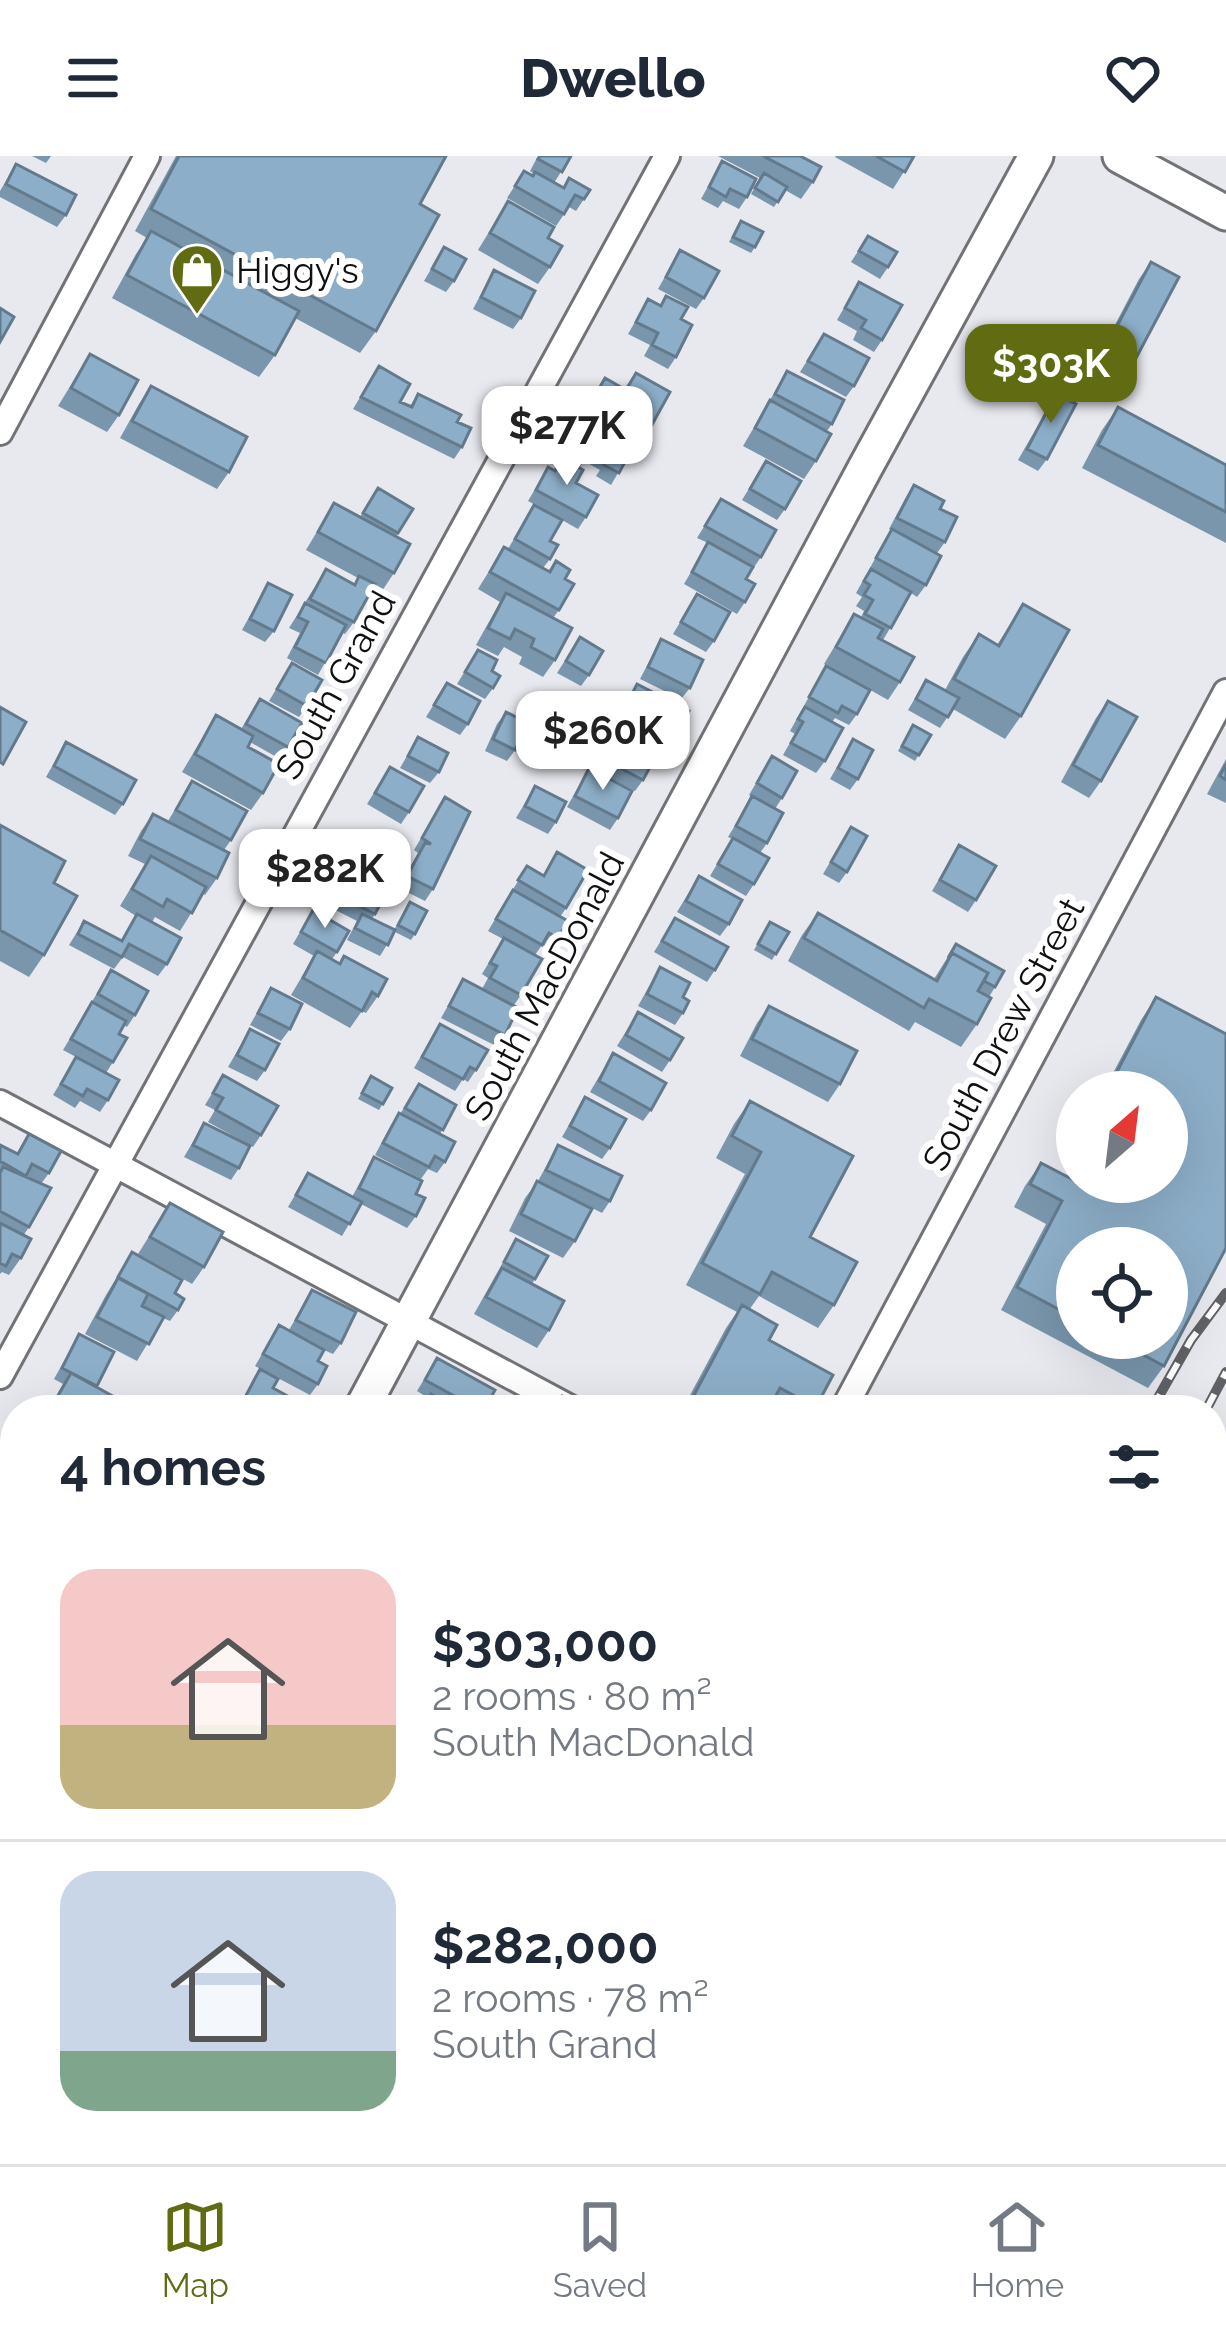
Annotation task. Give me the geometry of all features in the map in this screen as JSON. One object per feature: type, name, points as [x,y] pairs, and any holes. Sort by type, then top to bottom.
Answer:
[{"type":"street","points":[[0,432],[147,156]]},
{"type":"street","name":"South Grand","points":[[0,1376],[667,156]]},
{"type":"street","name":"South MacDonald","points":[[369,1395],[1036,156]]},
{"type":"street","points":[[1120,156],[1226,213]]},
{"type":"street","name":"South Drew Street","points":[[851,1395],[1226,692]]},
{"type":"street","points":[[0,1103],[546,1395]]},
{"type":"building","points":[[179,156],[446,156],[420,204],[439,215],[376,331],[151,209]]},
{"type":"building","points":[[571,156],[562,172],[538,159]]},
{"type":"building","points":[[763,156],[800,156],[821,167],[813,182]]},
{"type":"building","points":[[876,156],[914,156],[905,172]]},
{"type":"building","points":[[722,161],[756,179],[747,197],[730,189],[726,197],[709,187]]},
{"type":"building","points":[[16,164],[76,195],[66,215],[6,184]]},
{"type":"building","points":[[524,171],[564,188],[569,178],[590,190],[584,199],[575,195],[564,214],[515,186]]},
{"type":"building","points":[[764,173],[787,187],[778,202],[755,188]]},
{"type":"building","points":[[508,201],[554,227],[548,238],[562,246],[550,267],[490,233]]},
{"type":"building","points":[[741,221],[763,232],[755,247],[733,237]]},
{"type":"building","points":[[151,231],[299,311],[275,355],[127,275]]},
{"type":"building","points":[[868,236],[897,252],[888,267],[859,251]]},
{"type":"building","points":[[444,247],[466,259],[454,281],[432,269]]},
{"type":"building","points":[[680,250],[719,271],[704,298],[666,277]]},
{"type":"building","points":[[1151,262],[1179,277],[1135,360],[1107,345]]},
{"type":"building","points":[[494,270],[535,291],[521,318],[481,297]]},
{"type":"building","points":[[859,282],[902,305],[882,340],[861,328],[866,320],[845,308]]},
{"type":"building","points":[[666,296],[688,307],[681,319],[692,325],[676,357],[652,345],[658,333],[636,322],[648,299],[661,306]]},
{"type":"building","points":[[0,308],[14,317],[0,342]]},
{"type":"building","points":[[824,334],[869,358],[854,386],[808,361]]},
{"type":"building","points":[[90,354],[138,380],[119,415],[71,388]]},
{"type":"building","points":[[379,366],[410,384],[400,402],[412,407],[418,394],[461,415],[457,422],[471,428],[462,447],[361,397]]},
{"type":"building","points":[[787,371],[844,400],[832,424],[775,394]]},
{"type":"building","points":[[636,373],[670,392],[648,432],[592,401],[605,378],[626,390]]},
{"type":"building","points":[[151,386],[247,437],[229,472],[132,421]]},
{"type":"building","points":[[1056,394],[1076,404],[1047,459],[1027,449]]},
{"type":"building","points":[[770,400],[831,434],[816,461],[755,428]]},
{"type":"building","points":[[1118,407],[1226,465],[1226,512],[1098,445]]},
{"type":"building","points":[[585,416],[635,443],[619,473],[604,465],[608,458],[591,449],[586,458],[568,447]]},
{"type":"building","points":[[562,458],[583,470],[576,483],[598,495],[586,517],[536,490],[548,467],[555,471]]},
{"type":"building","points":[[766,461],[801,481],[785,509],[750,489]]},
{"type":"building","points":[[914,485],[944,501],[940,509],[957,517],[945,542],[897,518]]},
{"type":"building","points":[[378,488],[413,509],[398,533],[363,513]]},
{"type":"building","points":[[721,499],[776,530],[761,557],[705,526]]},
{"type":"building","points":[[334,503],[410,544],[394,573],[318,532]]},
{"type":"building","points":[[534,505],[562,520],[550,541],[558,545],[550,559],[515,539]]},
{"type":"building","points":[[892,529],[941,556],[926,585],[876,558]]},
{"type":"building","points":[[708,542],[753,567],[746,579],[755,584],[745,602],[692,572]]},
{"type":"building","points":[[504,547],[550,572],[556,561],[570,570],[565,579],[574,584],[559,610],[490,572]]},
{"type":"building","points":[[326,569],[355,585],[359,576],[375,584],[354,622],[310,599]]},
{"type":"building","points":[[871,569],[911,592],[891,628],[865,614],[873,600],[864,595],[870,585],[864,581]]},
{"type":"building","points":[[268,583],[292,595],[274,631],[250,619]]},
{"type":"building","points":[[506,593],[572,628],[555,660],[531,647],[534,639],[515,629],[510,639],[488,628]]},
{"type":"building","points":[[697,594],[730,612],[714,641],[681,622]]},
{"type":"building","points":[[305,603],[346,625],[326,663],[295,647],[308,622],[298,617]]},
{"type":"building","points":[[1023,604],[1069,630],[1021,716],[954,679],[979,634],[999,646]]},
{"type":"building","points":[[854,614],[883,629],[878,638],[914,657],[900,682],[836,647]]},
{"type":"building","points":[[580,637],[603,651],[589,675],[566,661]]},
{"type":"building","points":[[661,639],[703,660],[690,688],[648,667]]},
{"type":"building","points":[[478,650],[497,660],[492,671],[500,676],[493,688],[465,672]]},
{"type":"building","points":[[292,663],[322,680],[307,706],[277,689]]},
{"type":"building","points":[[826,666],[870,690],[857,714],[842,706],[838,713],[809,697]]},
{"type":"building","points":[[926,680],[959,698],[948,717],[916,699]]},
{"type":"building","points":[[447,683],[480,701],[468,724],[434,705]]},
{"type":"building","points":[[637,684],[689,711],[675,738],[623,712]]},
{"type":"building","points":[[260,699],[302,723],[288,747],[246,724]]},
{"type":"building","points":[[1108,701],[1137,717],[1101,781],[1073,765]]},
{"type":"building","points":[[0,707],[26,722],[3,764],[0,762]]},
{"type":"building","points":[[805,707],[843,728],[825,761],[791,743]]},
{"type":"building","points":[[506,712],[528,723],[515,750],[493,739]]},
{"type":"building","points":[[216,715],[253,736],[248,747],[279,764],[263,793],[195,754]]},
{"type":"building","points":[[602,724],[657,754],[643,780],[588,751]]},
{"type":"building","points":[[913,725],[931,735],[919,755],[902,746]]},
{"type":"building","points":[[418,737],[448,753],[439,772],[408,756]]},
{"type":"building","points":[[853,739],[873,750],[858,779],[838,768]]},
{"type":"building","points":[[66,742],[136,780],[123,804],[54,766]]},
{"type":"building","points":[[772,756],[797,771],[782,798],[757,783]]},
{"type":"building","points":[[390,767],[424,786],[409,812],[375,793]]},
{"type":"building","points":[[589,768],[632,791],[618,818],[575,796]]},
{"type":"building","points":[[192,781],[247,811],[231,840],[176,810]]},
{"type":"building","points":[[535,786],[566,802],[556,822],[525,806]]},
{"type":"building","points":[[752,796],[783,813],[767,843],[736,826]]},
{"type":"building","points":[[445,797],[470,812],[433,889],[407,876],[425,843],[431,844],[422,838]]},
{"type":"building","points":[[153,814],[229,853],[217,878],[140,839]]},
{"type":"building","points":[[0,825],[65,861],[54,883],[77,896],[44,955],[0,930]]},
{"type":"building","points":[[851,827],[867,836],[847,872],[831,862]]},
{"type":"building","points":[[733,838],[769,858],[754,884],[718,864]]},
{"type":"building","points":[[959,845],[996,866],[976,900],[940,880]]},
{"type":"building","points":[[557,852],[588,870],[566,908],[518,880],[527,866],[544,876]]},
{"type":"building","points":[[151,856],[206,887],[192,913],[167,899],[163,907],[132,889]]},
{"type":"building","points":[[346,857],[375,872],[367,886],[385,895],[375,914],[328,890]]},
{"type":"building","points":[[699,876],[742,900],[729,924],[686,901]]},
{"type":"building","points":[[513,890],[568,921],[558,938],[549,933],[542,945],[496,919]]},
{"type":"building","points":[[410,902],[427,911],[415,934],[398,925]]},
{"type":"building","points":[[313,910],[349,931],[337,952],[301,932]]},
{"type":"building","points":[[818,913],[937,981],[952,953],[988,973],[978,991],[991,998],[977,1024],[929,999],[924,1008],[804,938]]},
{"type":"building","points":[[137,914],[181,938],[167,964],[129,944],[122,957],[78,934],[84,921],[122,941]]},
{"type":"building","points":[[362,914],[395,930],[388,945],[355,928]]},
{"type":"building","points":[[675,918],[728,947],[715,970],[662,941]]},
{"type":"building","points":[[770,922],[789,932],[776,954],[758,944]]},
{"type":"building","points":[[504,938],[542,959],[521,995],[490,978],[497,966],[490,963]]},
{"type":"building","points":[[956,944],[1004,971],[995,987],[984,981],[988,973],[952,953],[948,958]]},
{"type":"building","points":[[317,951],[340,964],[344,956],[387,979],[378,996],[372,992],[362,1011],[303,978]]},
{"type":"building","points":[[660,967],[690,983],[683,997],[689,1001],[683,1013],[647,994]]},
{"type":"building","points":[[111,970],[148,991],[135,1015],[98,994]]},
{"type":"building","points":[[463,979],[518,1008],[505,1035],[449,1006]]},
{"type":"building","points":[[271,988],[302,1004],[290,1029],[258,1013]]},
{"type":"building","points":[[1156,997],[1226,1034],[1226,1248],[1188,1320],[1188,1227],[1056,1227],[1056,1308],[1017,1287],[1061,1203],[1188,1203],[1188,1071],[1117,1071]]},
{"type":"building","points":[[92,1002],[126,1021],[119,1034],[127,1038],[113,1062],[71,1039]]},
{"type":"building","points":[[769,1006],[857,1051],[840,1084],[752,1039]]},
{"type":"building","points":[[638,1012],[683,1038],[670,1060],[626,1035]]},
{"type":"building","points":[[440,1024],[488,1050],[476,1070],[470,1067],[463,1079],[422,1057]]},
{"type":"building","points":[[250,1029],[279,1044],[265,1070],[237,1055]]},
{"type":"building","points":[[613,1053],[666,1083],[651,1110],[599,1081]]},
{"type":"building","points":[[76,1057],[119,1080],[108,1100],[87,1089],[83,1096],[61,1084]]},
{"type":"building","points":[[223,1075],[278,1106],[261,1135],[216,1110],[223,1098],[213,1093]]},
{"type":"building","points":[[371,1076],[392,1088],[383,1104],[362,1093]]},
{"type":"building","points":[[419,1084],[456,1105],[443,1130],[405,1108]]},
{"type":"building","points":[[585,1097],[626,1119],[610,1148],[570,1126]]},
{"type":"building","points":[[750,1101],[853,1156],[810,1237],[857,1262],[834,1305],[772,1272],[760,1294],[702,1263],[761,1152],[732,1136]]},
{"type":"building","points":[[399,1113],[455,1142],[445,1162],[435,1156],[429,1167],[383,1143]]},
{"type":"building","points":[[204,1123],[250,1146],[239,1168],[193,1145]]},
{"type":"building","points":[[29,1134],[61,1151],[49,1173],[32,1164],[26,1176],[0,1161],[0,1145],[18,1154]]},
{"type":"building","points":[[558,1145],[622,1176],[610,1201],[546,1170]]},
{"type":"building","points":[[374,1157],[422,1181],[416,1194],[425,1198],[416,1216],[359,1188]]},
{"type":"building","points":[[1041,1163],[1056,1171],[1056,1198],[1030,1184]]},
{"type":"building","points":[[3,1167],[51,1188],[29,1227],[0,1211]]},
{"type":"building","points":[[308,1173],[362,1202],[350,1224],[296,1195]]},
{"type":"building","points":[[537,1181],[592,1209],[575,1241],[521,1214]]},
{"type":"building","points":[[170,1203],[223,1232],[204,1267],[150,1237]]},
{"type":"building","points":[[0,1223],[31,1239],[21,1258],[12,1254],[6,1266],[0,1263]]},
{"type":"building","points":[[516,1239],[548,1256],[535,1279],[504,1262]]},
{"type":"building","points":[[132,1252],[182,1280],[175,1293],[184,1299],[178,1310],[118,1277]]},
{"type":"building","points":[[502,1268],[564,1301],[549,1330],[486,1297]]},
{"type":"building","points":[[118,1278],[148,1294],[142,1306],[164,1317],[149,1344],[97,1317]]},
{"type":"building","points":[[312,1290],[356,1312],[341,1343],[296,1320]]},
{"type":"building","points":[[742,1305],[777,1325],[769,1340],[833,1375],[822,1395],[793,1395],[780,1388],[776,1395],[694,1395]]},
{"type":"building","points":[[279,1325],[324,1350],[318,1361],[327,1366],[318,1384],[263,1354]]},
{"type":"building","points":[[79,1334],[114,1352],[97,1386],[62,1368]]},
{"type":"building","points":[[437,1358],[495,1390],[492,1395],[452,1395],[425,1380]]},
{"type":"building","points":[[260,1369],[278,1379],[273,1388],[286,1395],[246,1395]]},
{"type":"building","points":[[71,1373],[111,1395],[58,1395]]},
{"type":"railway","points":[[1160,1395],[1191,1340],[1226,1293]]},
{"type":"railway","points":[[1214,1395],[1226,1372]]},
{"type":"place","name":"Higgy's","points":[[197,316]]}]
